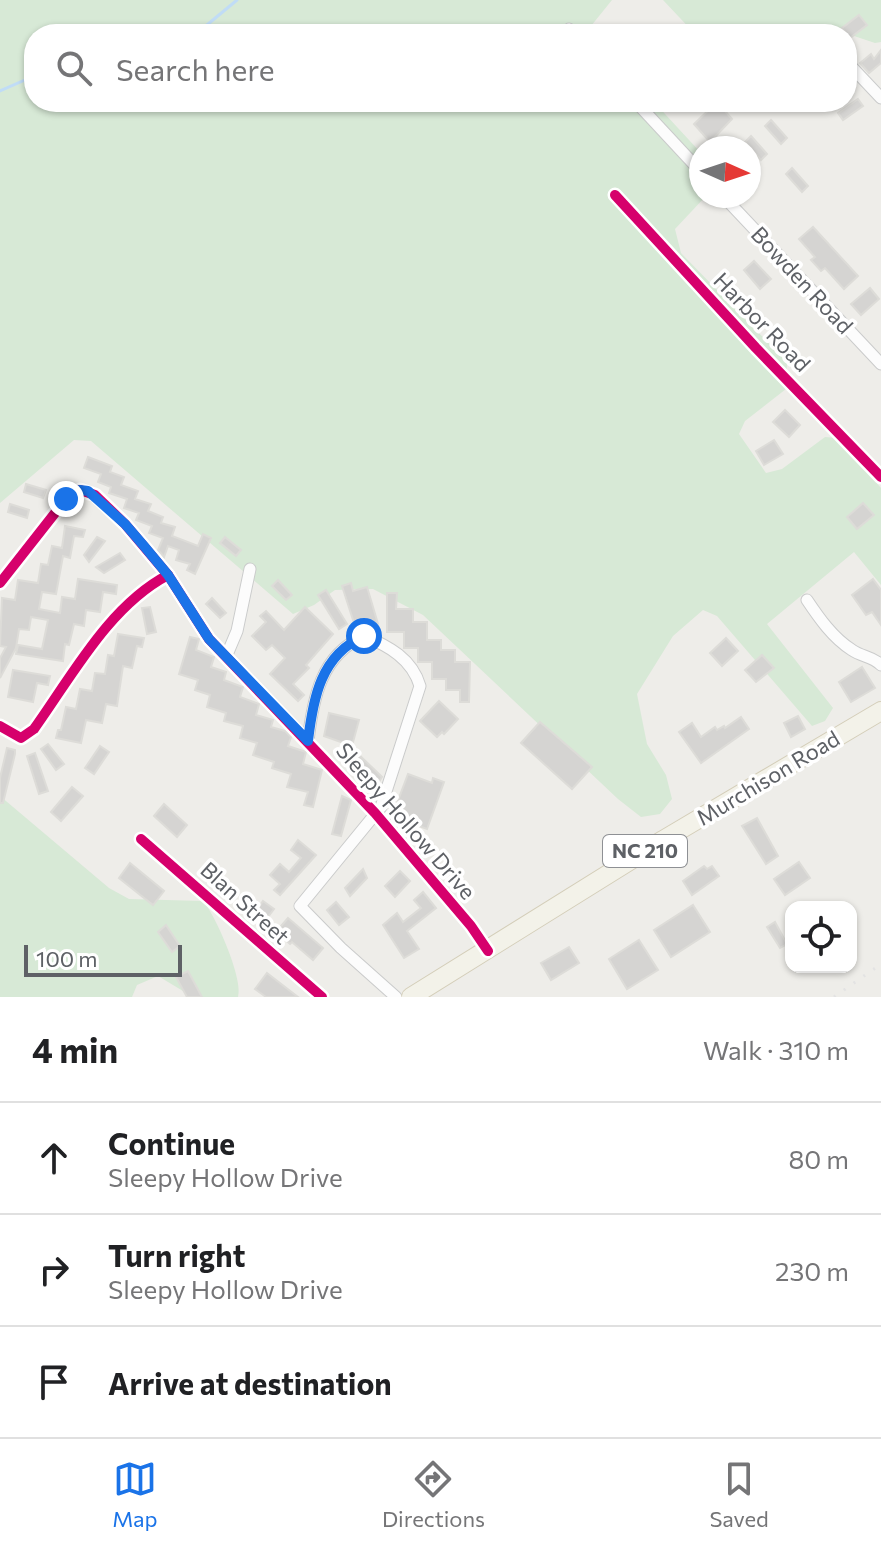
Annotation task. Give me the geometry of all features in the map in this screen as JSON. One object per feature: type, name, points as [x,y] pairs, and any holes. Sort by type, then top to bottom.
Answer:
[{"type":"main road","name":"Murchison Road","points":[[411,997],[655,844],[881,711]]},
{"type":"street","points":[[857,73],[881,98]]},
{"type":"street","points":[[645,112],[689,159]]},
{"type":"street","name":"Harbor Road","points":[[615,195],[756,348],[881,477]]},
{"type":"street","name":"Bowden Road","points":[[734,208],[881,364]]},
{"type":"street","name":"Sleepy Hollow Drive","points":[[0,583],[66,499],[80,490],[95,495],[168,575],[199,626],[375,813],[471,926],[488,951]]},
{"type":"street","points":[[226,657],[237,631],[250,569]]},
{"type":"street","points":[[0,726],[21,738],[34,729],[111,621],[131,600],[168,575]]},
{"type":"street","points":[[807,600],[843,644],[859,654],[874,658],[881,665]]},
{"type":"street","name":"Sleepy Hollow Drive","points":[[308,741],[313,701],[332,660],[348,643],[364,636],[384,644],[415,669],[420,686],[387,791],[375,813]]},
{"type":"street","points":[[375,813],[300,906],[396,997]]},
{"type":"street","name":"Blan Street","points":[[141,839],[322,997]]},
{"type":"green space","points":[[0,0],[612,0],[593,24],[24,24],[24,112],[663,112],[689,140],[689,208],[695,208],[675,229],[681,253],[787,362],[786,389],[745,421],[739,434],[766,473],[782,469],[825,437],[837,438],[881,488],[881,585],[854,552],[767,624],[833,708],[825,721],[812,726],[717,616],[703,610],[673,636],[637,694],[647,744],[666,775],[672,799],[660,814],[641,817],[618,799],[423,615],[373,589],[335,590],[314,605],[293,614],[91,441],[74,440],[0,503]]},
{"type":"green space","points":[[663,0],[881,0],[881,42],[875,43],[857,37],[857,24],[686,24]]},
{"type":"green space","points":[[0,796],[109,888],[129,899],[203,901],[227,948],[237,977],[238,997],[193,997],[158,976],[137,985],[132,997],[0,997]]},
{"type":"building","points":[[859,15],[867,25],[857,33],[857,24],[847,24]]},
{"type":"building","points":[[881,50],[881,63],[869,73],[860,63],[871,54],[874,59]]},
{"type":"building","points":[[707,112],[726,112],[732,119],[716,136],[705,136],[694,124]]},
{"type":"building","points":[[839,112],[854,112],[843,120]]},
{"type":"building","points":[[771,120],[787,138],[781,144],[765,126]]},
{"type":"building","points":[[792,168],[808,186],[802,192],[786,174]]},
{"type":"building","points":[[813,227],[858,276],[844,289],[825,268],[821,271],[811,260],[815,257],[799,239]]},
{"type":"building","points":[[754,261],[771,279],[760,289],[744,270]]},
{"type":"building","points":[[870,288],[879,299],[861,315],[851,304]]},
{"type":"building","points":[[785,410],[800,425],[789,437],[773,422]]},
{"type":"building","points":[[774,440],[783,454],[764,465],[756,451]]},
{"type":"building","points":[[88,457],[112,466],[110,472],[124,477],[121,485],[138,491],[135,499],[151,504],[148,511],[163,517],[161,523],[175,527],[172,536],[198,546],[203,534],[211,538],[195,574],[187,570],[190,564],[176,560],[179,550],[168,546],[164,557],[158,550],[163,538],[149,533],[152,526],[136,520],[139,513],[124,508],[127,499],[109,493],[111,487],[98,482],[101,474],[84,468]]},
{"type":"building","points":[[26,484],[46,490],[43,498],[24,492]]},
{"type":"building","points":[[863,503],[874,515],[857,529],[847,517]]},
{"type":"building","points":[[10,504],[29,510],[27,518],[8,512]]},
{"type":"building","points":[[65,526],[85,530],[83,537],[74,536],[70,558],[63,556],[56,594],[42,592],[39,609],[60,613],[62,597],[75,599],[78,579],[117,585],[116,594],[103,592],[100,612],[86,610],[84,626],[74,624],[69,645],[65,644],[63,661],[16,654],[18,645],[42,649],[48,620],[31,617],[29,630],[19,629],[16,648],[0,678],[0,658],[6,647],[0,646],[2,598],[15,600],[18,580],[38,583],[41,564],[48,565],[52,546],[62,548]]},
{"type":"building","points":[[97,537],[105,541],[89,562],[84,555]]},
{"type":"building","points":[[225,537],[241,550],[236,556],[220,543]]},
{"type":"building","points":[[120,553],[125,560],[104,573],[96,567]]},
{"type":"building","points":[[873,579],[881,590],[881,625],[872,612],[866,615],[852,595]]},
{"type":"building","points":[[278,580],[292,595],[286,600],[272,586]]},
{"type":"building","points":[[351,583],[353,591],[367,587],[378,624],[370,627],[367,619],[354,623],[342,586]]},
{"type":"building","points":[[326,590],[347,624],[339,629],[318,595]]},
{"type":"building","points":[[387,593],[397,593],[396,609],[413,609],[413,622],[427,622],[427,640],[441,640],[441,650],[455,650],[455,662],[470,662],[469,702],[460,702],[460,690],[446,690],[446,679],[432,679],[432,662],[418,662],[418,648],[404,648],[404,632],[387,632]]},
{"type":"building","points":[[212,598],[226,613],[220,618],[206,604]]},
{"type":"building","points":[[150,607],[156,632],[147,634],[142,608]]},
{"type":"building","points":[[305,607],[333,634],[306,665],[309,668],[293,684],[304,695],[298,701],[270,674],[285,658],[272,645],[266,650],[252,636],[266,622],[260,616],[266,611],[284,630]]},
{"type":"building","points":[[118,634],[144,638],[142,647],[137,646],[132,668],[123,666],[117,706],[106,704],[102,723],[86,720],[81,743],[56,738],[66,707],[76,709],[80,689],[92,691],[95,673],[105,674],[108,655],[114,656]]},
{"type":"building","points":[[190,637],[199,639],[196,650],[214,657],[211,667],[226,672],[224,680],[243,687],[240,697],[259,704],[256,715],[273,720],[271,727],[285,731],[291,737],[288,746],[306,752],[303,764],[322,770],[313,807],[304,805],[308,792],[287,787],[291,774],[272,768],[274,762],[253,755],[257,743],[240,738],[243,726],[224,721],[226,713],[207,707],[210,695],[195,690],[198,680],[179,674]]},
{"type":"building","points":[[726,638],[738,651],[722,666],[710,653]]},
{"type":"building","points":[[762,655],[774,668],[756,682],[745,670]]},
{"type":"building","points":[[862,667],[875,688],[851,702],[839,682]]},
{"type":"building","points":[[13,670],[50,676],[48,685],[37,683],[33,702],[8,697]]},
{"type":"building","points":[[439,701],[458,719],[437,737],[420,721]]},
{"type":"building","points":[[329,713],[359,720],[352,746],[324,736]]},
{"type":"building","points":[[798,716],[805,729],[791,737],[784,723]]},
{"type":"building","points":[[741,717],[749,729],[701,763],[679,732],[692,723],[701,737],[715,727],[717,730],[725,728]]},
{"type":"building","points":[[540,722],[592,767],[572,789],[521,743]]},
{"type":"building","points":[[48,744],[64,764],[56,770],[41,749]]},
{"type":"building","points":[[100,746],[109,752],[94,774],[85,768]]},
{"type":"building","points":[[7,748],[15,750],[15,754],[3,803],[0,803],[0,778]]},
{"type":"building","points":[[355,751],[382,777],[377,785],[349,758]]},
{"type":"building","points":[[35,753],[48,791],[39,794],[27,756]]},
{"type":"building","points":[[408,774],[432,783],[433,778],[444,782],[427,829],[391,819]]},
{"type":"building","points":[[72,787],[83,796],[61,821],[51,812]]},
{"type":"building","points":[[342,796],[351,800],[341,836],[332,834]]},
{"type":"building","points":[[164,804],[187,825],[177,837],[154,816]]},
{"type":"building","points":[[757,818],[778,856],[766,864],[742,826]]},
{"type":"building","points":[[298,840],[316,855],[280,895],[274,890],[280,884],[270,875],[280,864],[289,872],[301,858],[291,850]]},
{"type":"building","points":[[799,862],[810,878],[785,895],[774,879]]},
{"type":"building","points":[[130,863],[164,891],[153,905],[119,878]]},
{"type":"building","points":[[704,866],[707,869],[712,866],[719,876],[692,895],[683,881]]},
{"type":"building","points":[[363,869],[367,878],[350,896],[345,888]]},
{"type":"building","points":[[400,871],[410,881],[395,897],[385,886]]},
{"type":"building","points":[[423,892],[436,908],[407,931],[419,949],[404,958],[383,925],[397,913],[403,922],[421,908],[414,900]]},
{"type":"building","points":[[263,901],[274,909],[265,921],[254,914]]},
{"type":"building","points":[[336,902],[349,917],[339,925],[327,910]]},
{"type":"building","points":[[693,905],[710,932],[671,957],[654,930]]},
{"type":"building","points":[[288,918],[323,948],[313,960],[276,932]]},
{"type":"building","points":[[775,922],[785,945],[780,948],[767,927]]},
{"type":"building","points":[[166,925],[180,946],[172,952],[158,932]]},
{"type":"building","points":[[639,940],[658,970],[627,989],[609,959]]},
{"type":"building","points":[[569,947],[579,963],[551,980],[541,963]]},
{"type":"building","points":[[188,971],[202,997],[187,997],[176,977]]},
{"type":"building","points":[[267,973],[298,997],[266,997],[255,989]]},
{"type":"waterway","points":[[208,24],[237,0]]},
{"type":"waterway","points":[[0,91],[24,80]]},
{"type":"railway","points":[[834,997],[881,964]]},
{"type":"cycle path","points":[[615,195],[756,348],[881,477]]},
{"type":"cycle path","points":[[0,583],[66,499],[80,490],[95,495],[125,524],[168,575],[209,639],[375,813],[471,926],[488,951]]},
{"type":"cycle path","points":[[0,726],[21,738],[34,729],[110,623],[147,588],[168,575]]},
{"type":"cycle path","points":[[141,839],[322,997]]},
{"type":"route","points":[[66,499],[80,490],[88,491],[125,524],[168,575],[209,639],[308,741],[313,701],[332,660],[348,643],[364,636]]}]
